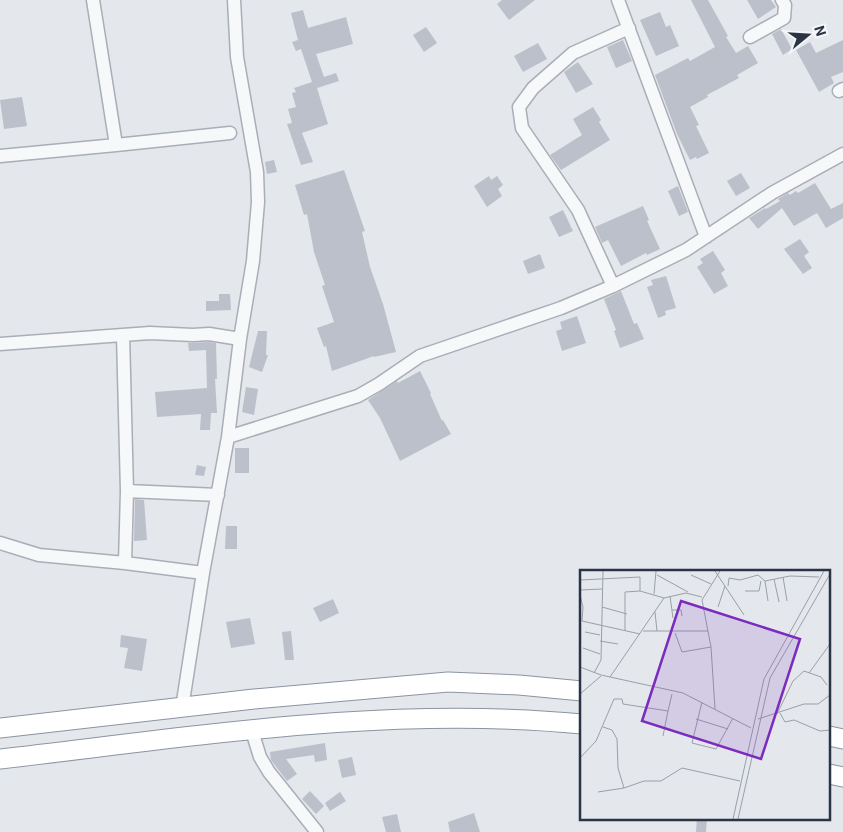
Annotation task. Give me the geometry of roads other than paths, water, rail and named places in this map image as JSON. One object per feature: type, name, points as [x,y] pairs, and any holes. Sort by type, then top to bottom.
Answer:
[{"type":"highway","points":[[0,728],[254,699],[448,682],[519,684],[580,691]]},
{"type":"highway","points":[[0,759],[252,731],[374,720],[466,718],[538,720],[580,724]]},
{"type":"highway","points":[[830,736],[843,739]]},
{"type":"highway","points":[[830,774],[843,777]]},
{"type":"street","points":[[93,0],[116,145]]},
{"type":"street","points":[[182,708],[228,437],[240,339],[253,261],[258,202],[257,172],[237,57],[234,0]]},
{"type":"street","points":[[618,0],[706,237]]},
{"type":"street","points":[[750,37],[784,18],[785,5],[782,0]]},
{"type":"street","points":[[614,286],[578,210],[522,128],[519,107],[533,88],[573,53],[628,28]]},
{"type":"street","points":[[0,156],[230,132]]},
{"type":"street","points":[[228,437],[358,396],[420,356],[561,308],[614,286],[686,250],[772,193],[843,154]]},
{"type":"street","points":[[0,344],[150,334],[193,336],[208,334],[240,339]]},
{"type":"street","points":[[123,335],[127,491],[125,562]]},
{"type":"street","points":[[127,491],[218,495]]},
{"type":"street","points":[[0,543],[39,556],[125,562],[204,573]]},
{"type":"street","points":[[252,731],[260,757],[269,772],[317,832]]}]
